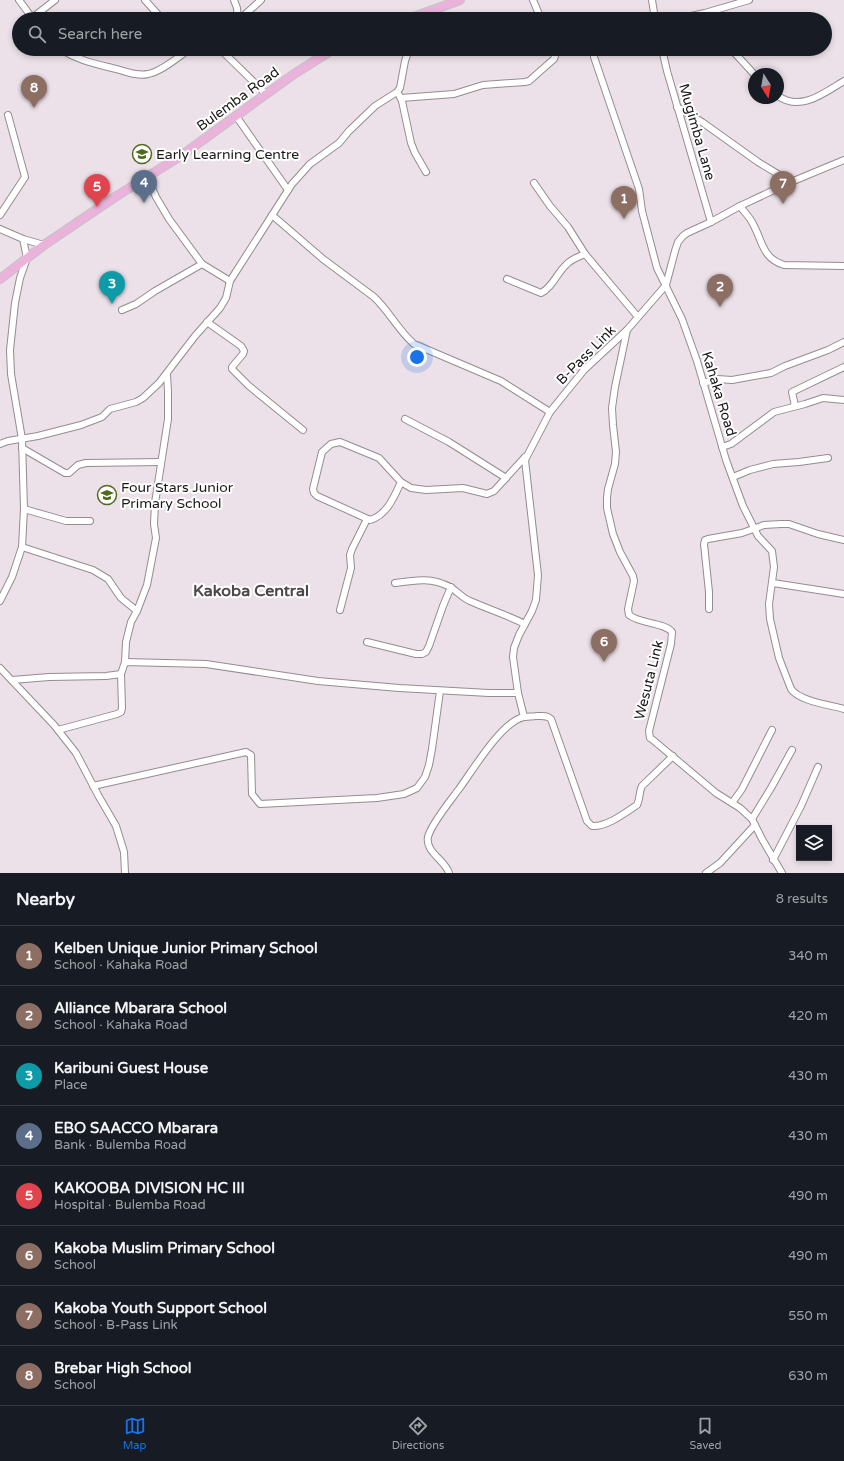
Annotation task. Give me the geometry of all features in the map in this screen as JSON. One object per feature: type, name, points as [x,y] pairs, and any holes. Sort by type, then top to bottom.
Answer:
[{"type":"main road","points":[[428,12],[460,0]]},
{"type":"main road","name":"Bulemba Road","points":[[0,279],[44,245],[182,155],[294,74],[323,56]]},
{"type":"street","points":[[19,0],[28,12]]},
{"type":"street","points":[[41,12],[55,0]]},
{"type":"street","points":[[145,0],[156,12]]},
{"type":"street","points":[[234,0],[238,12]]},
{"type":"street","points":[[247,12],[261,0]]},
{"type":"street","points":[[533,0],[538,12]]},
{"type":"street","points":[[652,0],[654,12]]},
{"type":"street","points":[[717,12],[749,0]]},
{"type":"street","points":[[72,56],[88,63],[147,75],[158,70],[178,56]]},
{"type":"street","points":[[227,56],[266,94]]},
{"type":"street","points":[[407,56],[399,95],[415,154],[426,172]]},
{"type":"street","points":[[0,444],[81,425],[102,417],[110,409],[136,402],[150,393],[173,363],[220,308],[226,298],[230,281],[288,190],[302,172],[310,164],[339,143],[349,131],[376,106],[399,95],[454,94],[483,85],[529,81],[554,59],[555,56]]},
{"type":"street","name":"Kahaka Road","points":[[594,56],[639,190],[642,211],[657,268],[682,319],[722,447],[743,506],[758,536],[772,551],[774,567],[769,604],[771,624],[779,658],[794,694],[844,709]]},
{"type":"street","name":"Mugimba Lane","points":[[664,56],[677,107],[711,222]]},
{"type":"street","points":[[737,56],[748,68]]},
{"type":"street","points":[[784,101],[796,103],[808,101],[844,81]]},
{"type":"street","points":[[677,107],[702,122],[758,162],[792,182]]},
{"type":"street","points":[[0,215],[25,177],[8,115]]},
{"type":"street","points":[[236,116],[288,190]]},
{"type":"street","name":"B-Pass Link","points":[[524,717],[518,693],[514,648],[536,600],[538,575],[537,555],[525,468],[526,456],[550,412],[584,370],[628,330],[666,285],[678,242],[687,233],[740,206],[844,160]]},
{"type":"street","points":[[147,177],[156,197],[169,219],[202,264],[230,281]]},
{"type":"street","points":[[534,183],[550,206],[568,226],[585,254],[638,317]]},
{"type":"street","points":[[740,206],[752,221],[765,250],[770,258],[775,262],[784,265],[844,266]]},
{"type":"street","points":[[272,216],[323,259],[374,297],[405,336],[414,344],[500,381],[550,412]]},
{"type":"street","points":[[0,229],[23,239],[44,245]]},
{"type":"street","points":[[0,601],[12,577],[22,547],[24,510],[22,439],[11,374],[10,350],[15,303],[20,278],[27,258],[23,239]]},
{"type":"street","points":[[507,279],[541,293],[546,290],[564,266],[573,259],[585,254]]},
{"type":"street","points":[[122,310],[136,304],[158,288],[202,264]]},
{"type":"street","points":[[207,322],[243,348],[243,354],[232,367],[241,379],[303,430]]},
{"type":"street","name":"Wesuta Link","points":[[628,330],[615,387],[612,408],[612,425],[616,452],[616,464],[608,489],[607,508],[613,534],[620,552],[633,576],[634,581],[628,609],[629,614],[637,620],[667,628],[672,632],[668,659],[649,731],[650,738],[716,793],[747,814],[754,822],[780,872]]},
{"type":"street","points":[[703,383],[717,379],[732,380],[771,373],[844,342]]},
{"type":"street","points":[[795,406],[792,392],[844,367]]},
{"type":"street","points":[[58,730],[121,712],[121,674],[125,662],[126,642],[131,622],[147,585],[156,542],[154,517],[168,419],[166,374]]},
{"type":"street","points":[[722,447],[731,444],[774,412],[823,398],[844,400]]},
{"type":"street","points":[[405,419],[449,442],[506,478]]},
{"type":"street","points":[[400,482],[390,504],[382,513],[370,520],[314,493],[313,489],[322,452],[331,444],[340,442],[379,458],[400,482],[418,490],[463,488],[487,494],[494,491],[526,456]]},
{"type":"street","points":[[22,448],[69,473],[78,464],[82,463],[111,461],[161,462]]},
{"type":"street","points":[[733,477],[750,470],[773,464],[828,458]]},
{"type":"street","points":[[24,510],[66,521],[90,522]]},
{"type":"street","points":[[340,610],[351,568],[350,555],[367,519]]},
{"type":"street","points":[[709,609],[704,544],[705,540],[754,529],[764,525],[789,524],[818,534],[844,540]]},
{"type":"street","points":[[22,547],[93,570],[108,579],[121,598],[137,611]]},
{"type":"street","points":[[396,583],[418,579],[427,579],[440,582],[451,587],[468,600],[525,624]]},
{"type":"street","points":[[773,583],[844,594]]},
{"type":"street","points":[[367,642],[416,654],[426,652],[434,636],[443,606],[451,587]]},
{"type":"street","points":[[125,662],[206,664],[318,680],[440,691],[489,694],[518,693]]},
{"type":"street","points":[[0,668],[58,730],[76,753],[116,826],[124,852],[125,873]]},
{"type":"street","points":[[12,680],[121,674]]},
{"type":"street","points":[[93,786],[246,752],[251,754],[252,794],[260,804],[377,798],[404,794],[417,788],[425,777],[432,749],[440,691]]},
{"type":"street","points":[[449,873],[445,865],[430,848],[428,836],[444,810],[492,743],[505,729],[516,721],[524,717],[545,716],[551,719],[587,821],[592,826],[609,822],[637,805],[642,786],[672,756]]},
{"type":"street","points":[[732,803],[742,789],[772,730]]},
{"type":"street","points":[[706,873],[720,863],[754,822],[792,750]]},
{"type":"street","points":[[773,860],[801,806],[818,767]]},
{"type":"place","name":"Brebar High School","points":[[34,108]]},
{"type":"place","name":"Early Learning Centre","points":[[142,154]]},
{"type":"place","name":"EBO SAACCO Mbarara","points":[[144,203]]},
{"type":"place","name":"Kakoba Youth Support School","points":[[783,204]]},
{"type":"place","name":"KAKOOBA DIVISION HC III","points":[[97,207]]},
{"type":"place","name":"Kelben Unique Junior Primary School","points":[[624,219]]},
{"type":"place","name":"Karibuni Guest House","points":[[112,304]]},
{"type":"place","name":"Alliance Mbarara School","points":[[720,307]]},
{"type":"place","name":"Four Stars Junior Primary School","points":[[107,495]]},
{"type":"place","name":"Kakoba Muslim Primary School","points":[[604,662]]},
{"type":"district","name":"Kakoba Central","points":[[251,591]]}]
